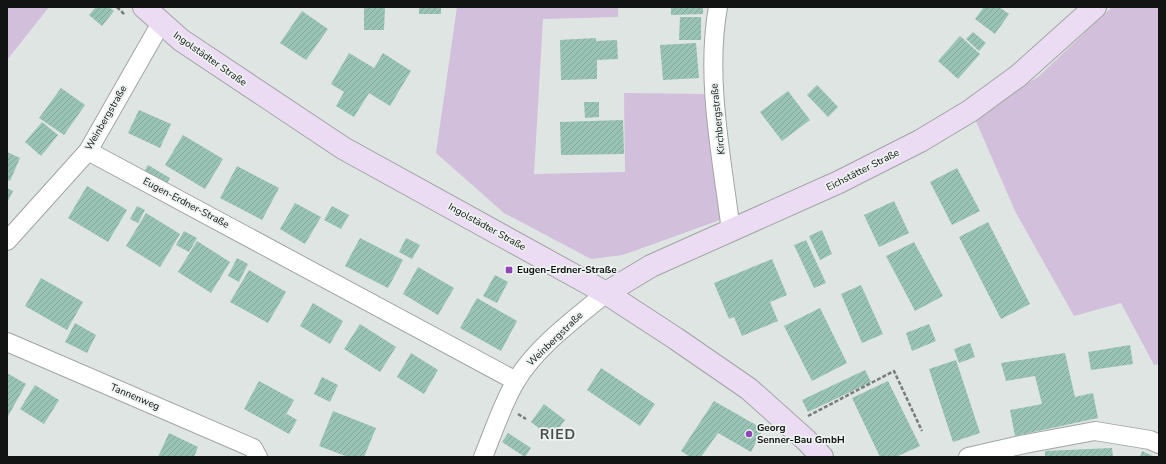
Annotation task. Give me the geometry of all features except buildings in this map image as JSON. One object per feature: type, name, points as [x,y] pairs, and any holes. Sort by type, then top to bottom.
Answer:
[{"type":"main road","name":"Ingolstädter Straße","points":[[144,7],[181,40],[343,148],[606,293],[749,389],[792,427],[822,457]]},
{"type":"main road","name":"Eichstätter Straße","points":[[606,293],[651,266],[839,182],[920,141],[970,111],[1018,76],[1095,7]]},
{"type":"street","name":"Kirchbergstraße","points":[[718,7],[713,33],[714,86],[731,231]]},
{"type":"street","name":"Weinbergstraße","points":[[7,241],[88,150],[161,23]]},
{"type":"street","name":"Eugen-Erdner-Straße","points":[[88,150],[516,381]]},
{"type":"street","name":"Weinbergstraße","points":[[483,457],[516,381],[534,357],[572,321],[606,293]]},
{"type":"street","name":"Tannenweg","points":[[7,342],[253,448],[258,457]]},
{"type":"street","points":[[968,457],[1025,444],[1095,431],[1150,440],[1159,444]]},
{"type":"path","points":[[792,427],[806,417],[894,371],[922,431]]},
{"type":"shaded area","points":[[7,7],[49,7],[7,60]]},
{"type":"shaded area","points":[[457,7],[618,7],[618,17],[543,19],[534,174],[625,172],[624,93],[710,94],[720,220],[623,255],[591,259],[504,213],[436,153]]},
{"type":"shaded area","points":[[1112,7],[1159,7],[1159,364],[1154,365],[1121,303],[1074,316],[1016,213],[975,119],[1039,76]]},
{"type":"place","name":"Eugen-Erdner-Straße","points":[[509,270]]},
{"type":"place","name":"Georg Senner-Bau GmbH","points":[[749,434]]},
{"type":"district","name":"RIED","points":[[558,434]]}]
